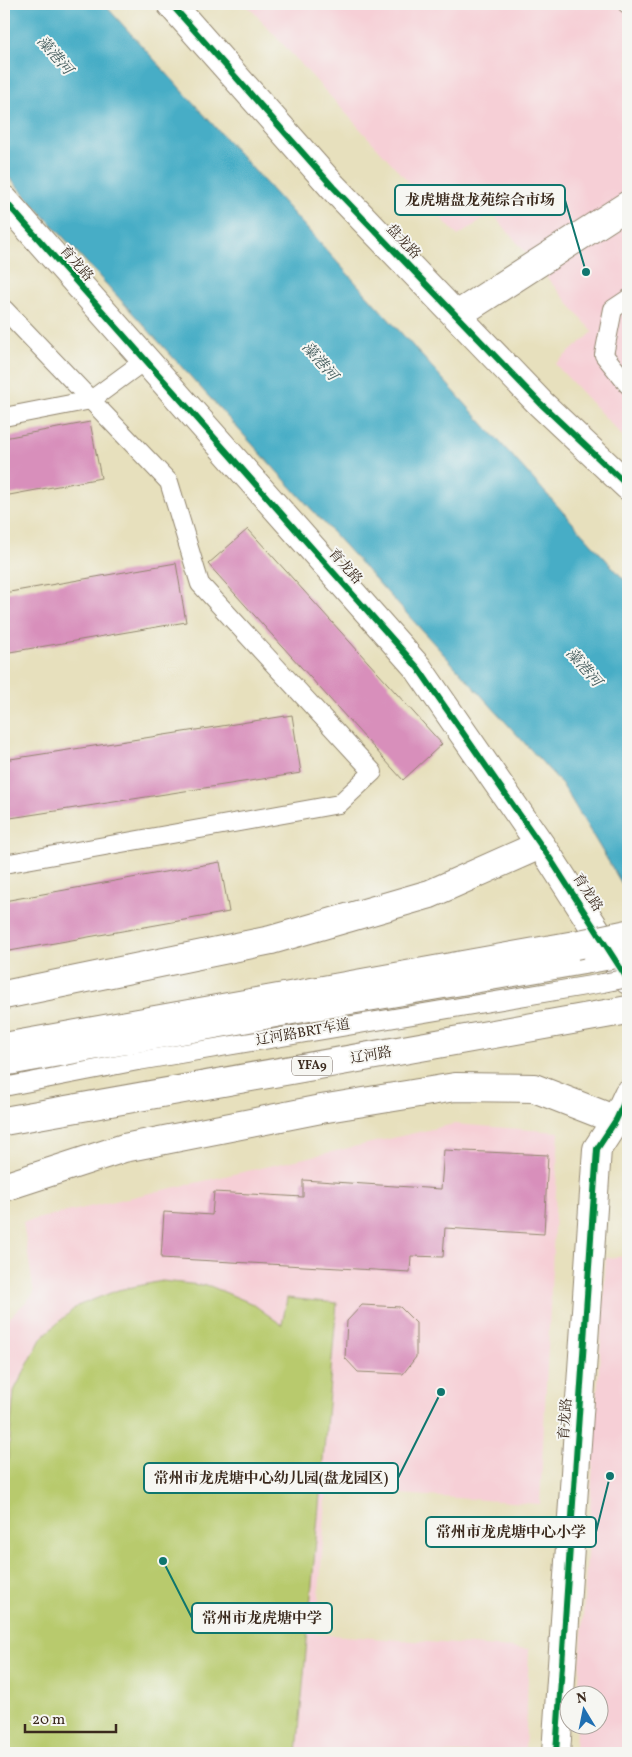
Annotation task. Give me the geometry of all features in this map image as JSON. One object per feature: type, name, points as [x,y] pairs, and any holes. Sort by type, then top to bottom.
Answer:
[{"type":"street","name":"盘龙路","points":[[171,4],[332,187],[457,315],[540,404],[628,486]]},
{"type":"street","name":"育龙路","points":[[4,200],[144,361],[418,668],[540,845],[620,980]]},
{"type":"street","points":[[457,315],[628,205]]},
{"type":"street","points":[[4,995],[281,938],[430,894],[540,845]]},
{"type":"street","points":[[4,1047],[582,955],[628,934]]},
{"type":"street","name":"辽河路","points":[[4,1121],[625,1011]]},
{"type":"street","points":[[4,1187],[124,1148],[321,1109],[455,1087],[534,1088],[616,1120]]},
{"type":"street","name":"育龙路","points":[[556,1753],[597,1149],[616,1120],[628,1094]]},
{"type":"lane","points":[[628,299],[613,309],[604,356],[628,384]]},
{"type":"lane","points":[[4,309],[169,482],[200,584],[373,772],[339,804],[4,864]]},
{"type":"lane","points":[[4,417],[91,400],[144,361]]},
{"type":"lane","name":"辽河路BRT车道","points":[[4,1067],[304,1013],[582,955],[628,957]]},
{"type":"lane","name":"辽河路BRT车道","points":[[4,1088],[138,1061],[620,980]]},
{"type":"shaded area","points":[[246,4],[628,4],[628,442],[555,364],[593,332],[492,213],[458,236]]},
{"type":"shaded area","points":[[454,1124],[559,1132],[540,1504],[327,1489],[316,1634],[529,1649],[525,1753],[4,1753],[4,1323],[34,1294],[23,1222]]},
{"type":"shaded area","points":[[628,1256],[628,1753],[575,1753],[576,1734],[610,1734],[610,1684],[579,1684],[606,1258]]},
{"type":"green space","points":[[162,1281],[210,1286],[253,1304],[282,1325],[287,1298],[337,1303],[297,1753],[4,1753],[4,1506],[14,1391],[42,1337],[77,1306],[118,1290]]},
{"type":"water","name":"藻港河","points":[[4,4],[104,4],[628,584],[628,894],[562,784],[4,172]]},
{"type":"building","points":[[90,422],[101,478],[4,496],[4,438]]},
{"type":"building","points":[[248,529],[442,744],[403,780],[208,564]]},
{"type":"building","points":[[176,563],[186,622],[4,653],[4,593]]},
{"type":"building","points":[[292,715],[301,773],[4,819],[4,760]]},
{"type":"building","points":[[220,862],[229,912],[4,952],[4,901]]},
{"type":"building","points":[[444,1150],[548,1155],[544,1234],[445,1228],[443,1257],[411,1256],[410,1272],[161,1258],[164,1212],[212,1215],[214,1192],[303,1197],[303,1180],[441,1189]]},
{"type":"building","points":[[362,1305],[400,1307],[416,1323],[416,1357],[403,1374],[358,1372],[345,1358],[347,1321]]},
{"type":"cycle path","points":[[171,4],[333,187],[541,404],[628,486]]},
{"type":"cycle path","points":[[4,200],[418,668],[551,860],[628,980]]},
{"type":"cycle path","points":[[556,1753],[597,1149],[616,1120],[628,1094]]},
{"type":"place","name":"龙虎塘盘龙苑综合市场","points":[[586,272]]},
{"type":"place","name":"常州市龙虎塘中心幼儿园(盘龙园区)","points":[[441,1392]]},
{"type":"place","name":"常州市龙虎塘中心小学","points":[[610,1476]]},
{"type":"place","name":"常州市龙虎塘中学","points":[[163,1561]]}]
